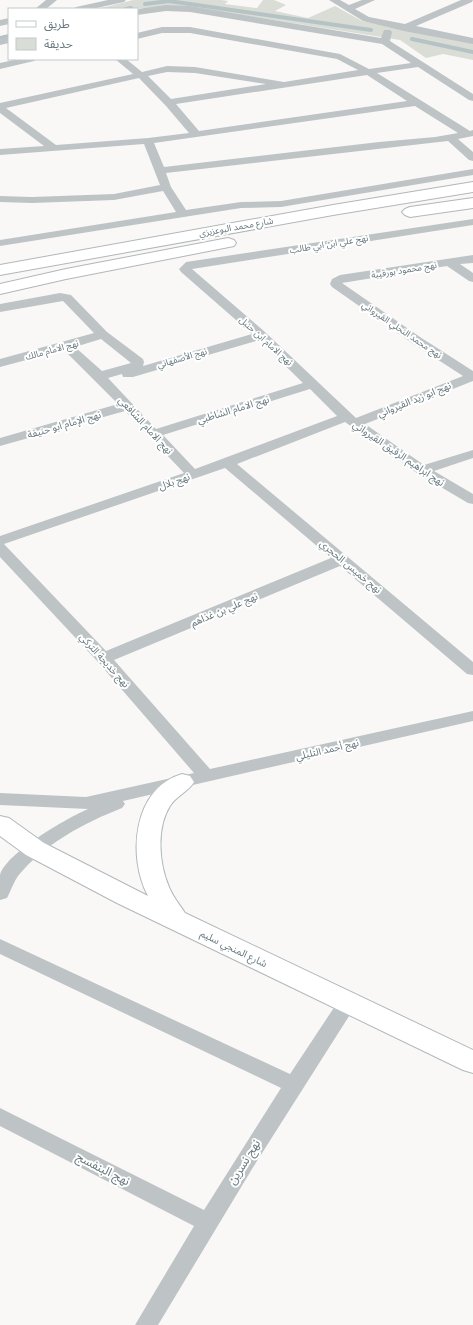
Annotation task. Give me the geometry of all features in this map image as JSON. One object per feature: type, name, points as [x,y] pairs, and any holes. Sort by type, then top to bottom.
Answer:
[{"type":"main road","name":"شارع محمد البوعزيزي","points":[[0,270],[333,210],[473,187]]},
{"type":"main road","name":"شارع محمد البوعزيزي","points":[[0,278],[274,232],[473,203]]},
{"type":"main road","points":[[0,255],[333,210]]},
{"type":"main road","points":[[0,289],[274,232]]},
{"type":"main road","points":[[177,921],[154,884],[150,866],[149,828],[154,812],[163,798],[182,782]]},
{"type":"main road","name":"شارع المنجي سليم","points":[[0,824],[35,849],[79,873],[473,1062]]},
{"type":"street","points":[[41,8],[52,0]]},
{"type":"street","points":[[334,0],[359,16],[386,24],[473,41]]},
{"type":"street","points":[[348,9],[370,0]]},
{"type":"street","points":[[404,28],[469,0]]},
{"type":"street","points":[[84,8],[118,1],[147,9]]},
{"type":"street","points":[[138,12],[147,9],[166,8],[190,9],[385,42],[473,98]]},
{"type":"street","points":[[385,42],[386,24]]},
{"type":"street","points":[[138,36],[162,30],[190,30],[333,55],[346,59],[416,103],[471,133]]},
{"type":"street","points":[[0,66],[27,60]]},
{"type":"street","points":[[121,60],[141,74],[170,102],[196,135]]},
{"type":"street","points":[[170,102],[282,84],[370,73],[420,64]]},
{"type":"street","points":[[0,107],[167,69],[186,69],[282,84]]},
{"type":"street","points":[[0,152],[148,141],[416,103]]},
{"type":"street","points":[[0,107],[54,148]]},
{"type":"street","points":[[159,171],[451,138],[471,133]]},
{"type":"street","points":[[451,138],[473,158]]},
{"type":"street","points":[[148,141],[166,187],[182,213]]},
{"type":"street","points":[[0,243],[182,213],[241,205],[280,204],[473,172]]},
{"type":"street","points":[[0,199],[32,200],[114,197],[166,187]]},
{"type":"street","name":"نهج علي ابن ابي طالب","points":[[186,267],[473,222]]},
{"type":"street","name":"نهج محمود بورقيبة","points":[[336,282],[340,279],[473,259]]},
{"type":"street","points":[[450,263],[473,278]]},
{"type":"street","name":"نهج الامام ابن حنبل","points":[[186,267],[186,270],[261,335],[350,420]]},
{"type":"street","name":"نهج محمد النحلي القيرواني","points":[[336,282],[338,287],[473,376]]},
{"type":"street","points":[[0,308],[65,297],[103,335],[138,362],[138,364],[101,378]]},
{"type":"street","name":"نهج الامام مالك","points":[[0,363],[103,335]]},
{"type":"street","name":"نهج الأصفهاني","points":[[101,378],[261,335]]},
{"type":"street","name":"نهج الامام الشافعي","points":[[67,346],[101,378],[193,475]]},
{"type":"street","name":"نهج ابو زيد القيرواني","points":[[350,420],[473,376]]},
{"type":"street","name":"نهج الامام الشاطبي","points":[[153,434],[313,384]]},
{"type":"street","name":"نهج الإمام ابو حنيفة","points":[[0,442],[127,406]]},
{"type":"street","name":"نهج بلال","points":[[0,541],[350,420]]},
{"type":"street","name":"نهج ابراهيم الرقيق القيرواني","points":[[350,420],[422,470],[473,500]]},
{"type":"street","points":[[422,470],[473,454]]},
{"type":"street","name":"نهج خميس الحجري","points":[[227,463],[343,559],[473,670]]},
{"type":"street","name":"نهج خديجة التركي","points":[[0,548],[104,658],[206,776]]},
{"type":"street","name":"نهج علي بن غذاهم","points":[[104,658],[343,559]]},
{"type":"street","name":"نهج أحمد التليلي","points":[[0,799],[86,803],[473,716]]},
{"type":"street","name":"نهج أحمد التليلي","points":[[0,893],[13,869],[35,849],[72,825],[95,812],[182,782]]},
{"type":"street","points":[[0,946],[293,1085]]},
{"type":"street","name":"نهج نسرين","points":[[146,1325],[207,1222],[293,1085],[348,1002]]},
{"type":"street","name":"نهج البنفسج","points":[[0,1116],[207,1222]]},
{"type":"green space","points":[[133,0],[221,0],[228,1],[225,4],[257,8],[263,0],[274,0],[286,5],[275,11],[308,18],[335,6],[362,21],[473,43],[473,60],[443,54],[426,58],[400,40],[191,7],[102,8]]},
{"type":"waterway","points":[[145,4],[169,1],[371,30]]},
{"type":"waterway","points":[[0,38],[8,36]]},
{"type":"waterway","points":[[412,39],[473,52]]}]
